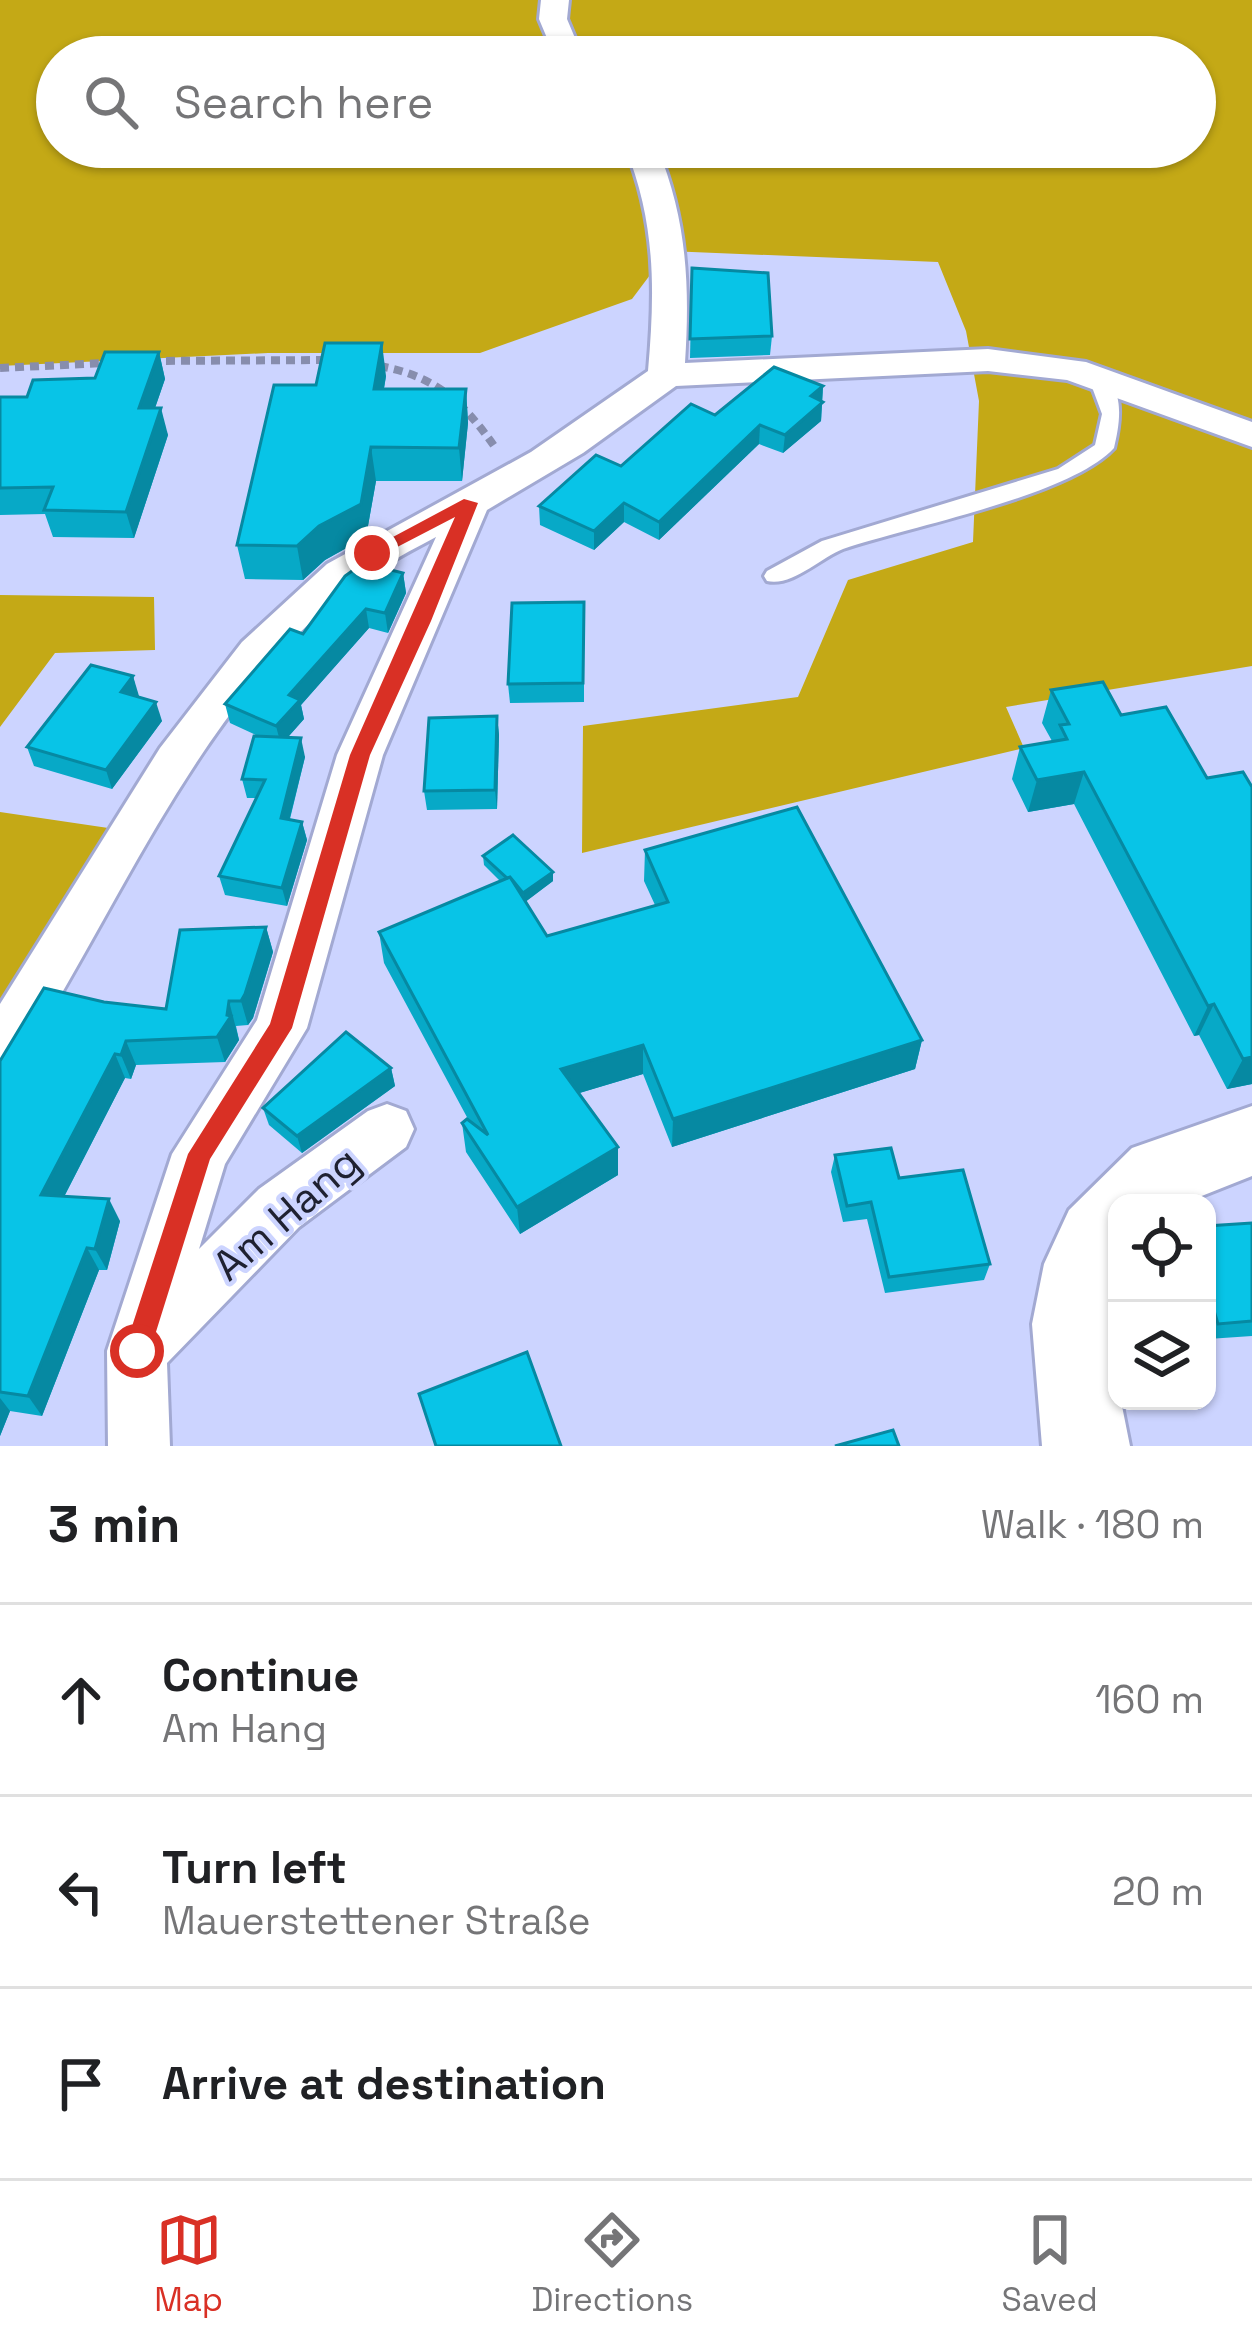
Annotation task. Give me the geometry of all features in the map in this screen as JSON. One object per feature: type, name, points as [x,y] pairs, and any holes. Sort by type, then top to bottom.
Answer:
[{"type":"street","points":[[555,0],[554,19],[561,36]]},
{"type":"street","points":[[650,168],[660,188],[672,255],[666,375]]},
{"type":"street","points":[[0,1048],[209,711],[304,603],[372,553],[470,503],[620,415],[666,375],[988,360],[1073,370],[1252,434]]},
{"type":"street","name":"Am Hang","points":[[139,1446],[137,1351],[200,1154],[281,1028],[360,755],[470,503]]},
{"type":"street","name":"Am Hang","points":[[137,1351],[279,1208],[387,1129]]},
{"type":"street","points":[[1139,1194],[1160,1174],[1252,1142]]},
{"type":"street","points":[[1085,1446],[1071,1313],[1098,1232],[1108,1223]]},
{"type":"lane","points":[[775,576],[830,546],[1065,474],[1104,448],[1112,415],[1100,379]]},
{"type":"path","points":[[139,362],[338,360]]},
{"type":"path","points":[[0,368],[116,363]]},
{"type":"path","points":[[361,363],[408,370],[453,390],[514,475]]},
{"type":"shaded area","points":[[0,0],[1252,0],[1252,666],[1006,707],[1024,748],[582,853],[583,726],[798,697],[848,580],[973,542],[979,401],[966,331],[938,262],[668,251],[632,299],[480,353],[268,353],[0,366]]},
{"type":"shaded area","points":[[0,595],[154,597],[155,650],[55,653],[0,727]]},
{"type":"shaded area","points":[[0,812],[115,829],[0,1004]]},
{"type":"building","points":[[692,268],[768,273],[772,336],[690,339]]},
{"type":"building","points":[[325,343],[382,343],[374,389],[466,389],[459,448],[371,447],[361,504],[319,526],[297,546],[237,545],[274,385],[316,385]]},
{"type":"building","points":[[105,352],[159,352],[139,408],[161,408],[126,512],[44,510],[53,487],[0,488],[0,397],[27,397],[33,380],[95,378]]},
{"type":"building","points":[[774,367],[823,386],[811,396],[823,402],[785,435],[760,425],[659,522],[624,503],[594,531],[539,506],[596,455],[621,466],[691,404],[715,415]]},
{"type":"building","points":[[363,563],[403,573],[385,613],[366,609],[289,695],[300,700],[276,726],[225,704],[290,629],[303,634],[345,576]]},
{"type":"building","points":[[584,602],[583,683],[508,684],[512,603]]},
{"type":"building","points":[[91,665],[133,676],[121,692],[156,702],[106,770],[27,747]]},
{"type":"building","points":[[1103,682],[1121,715],[1166,707],[1207,778],[1243,772],[1252,787],[1252,1057],[1243,1059],[1214,1004],[1208,1006],[1084,772],[1037,780],[1020,747],[1067,739],[1060,725],[1069,724],[1051,690]]},
{"type":"building","points":[[497,716],[495,790],[424,791],[429,718]]},
{"type":"building","points":[[254,736],[301,738],[281,818],[302,822],[282,888],[219,876],[265,780],[242,779]]},
{"type":"building","points":[[797,807],[922,1040],[673,1119],[643,1045],[561,1069],[618,1147],[517,1207],[462,1123],[467,1119],[488,1135],[379,932],[510,877],[547,936],[668,902],[645,850]]},
{"type":"building","points":[[513,835],[553,872],[523,893],[483,856]]},
{"type":"building","points":[[266,927],[245,994],[241,1001],[229,1001],[227,1015],[231,1016],[217,1037],[126,1041],[121,1055],[115,1054],[41,1195],[109,1199],[95,1249],[87,1248],[28,1396],[0,1392],[0,1061],[44,988],[104,1002],[166,1009],[180,930]]},
{"type":"building","points":[[346,1032],[391,1068],[297,1136],[263,1108]]},
{"type":"building","points":[[891,1148],[899,1178],[963,1170],[990,1264],[889,1277],[871,1202],[847,1206],[835,1155]]},
{"type":"building","points":[[1252,1223],[1252,1321],[1218,1324],[1216,1225]]},
{"type":"building","points":[[527,1352],[561,1446],[436,1446],[419,1394]]},
{"type":"building","points":[[893,1430],[899,1446],[835,1446]]},
{"type":"route","points":[[137,1351],[200,1154],[281,1028],[360,755],[470,503],[372,553]]}]
